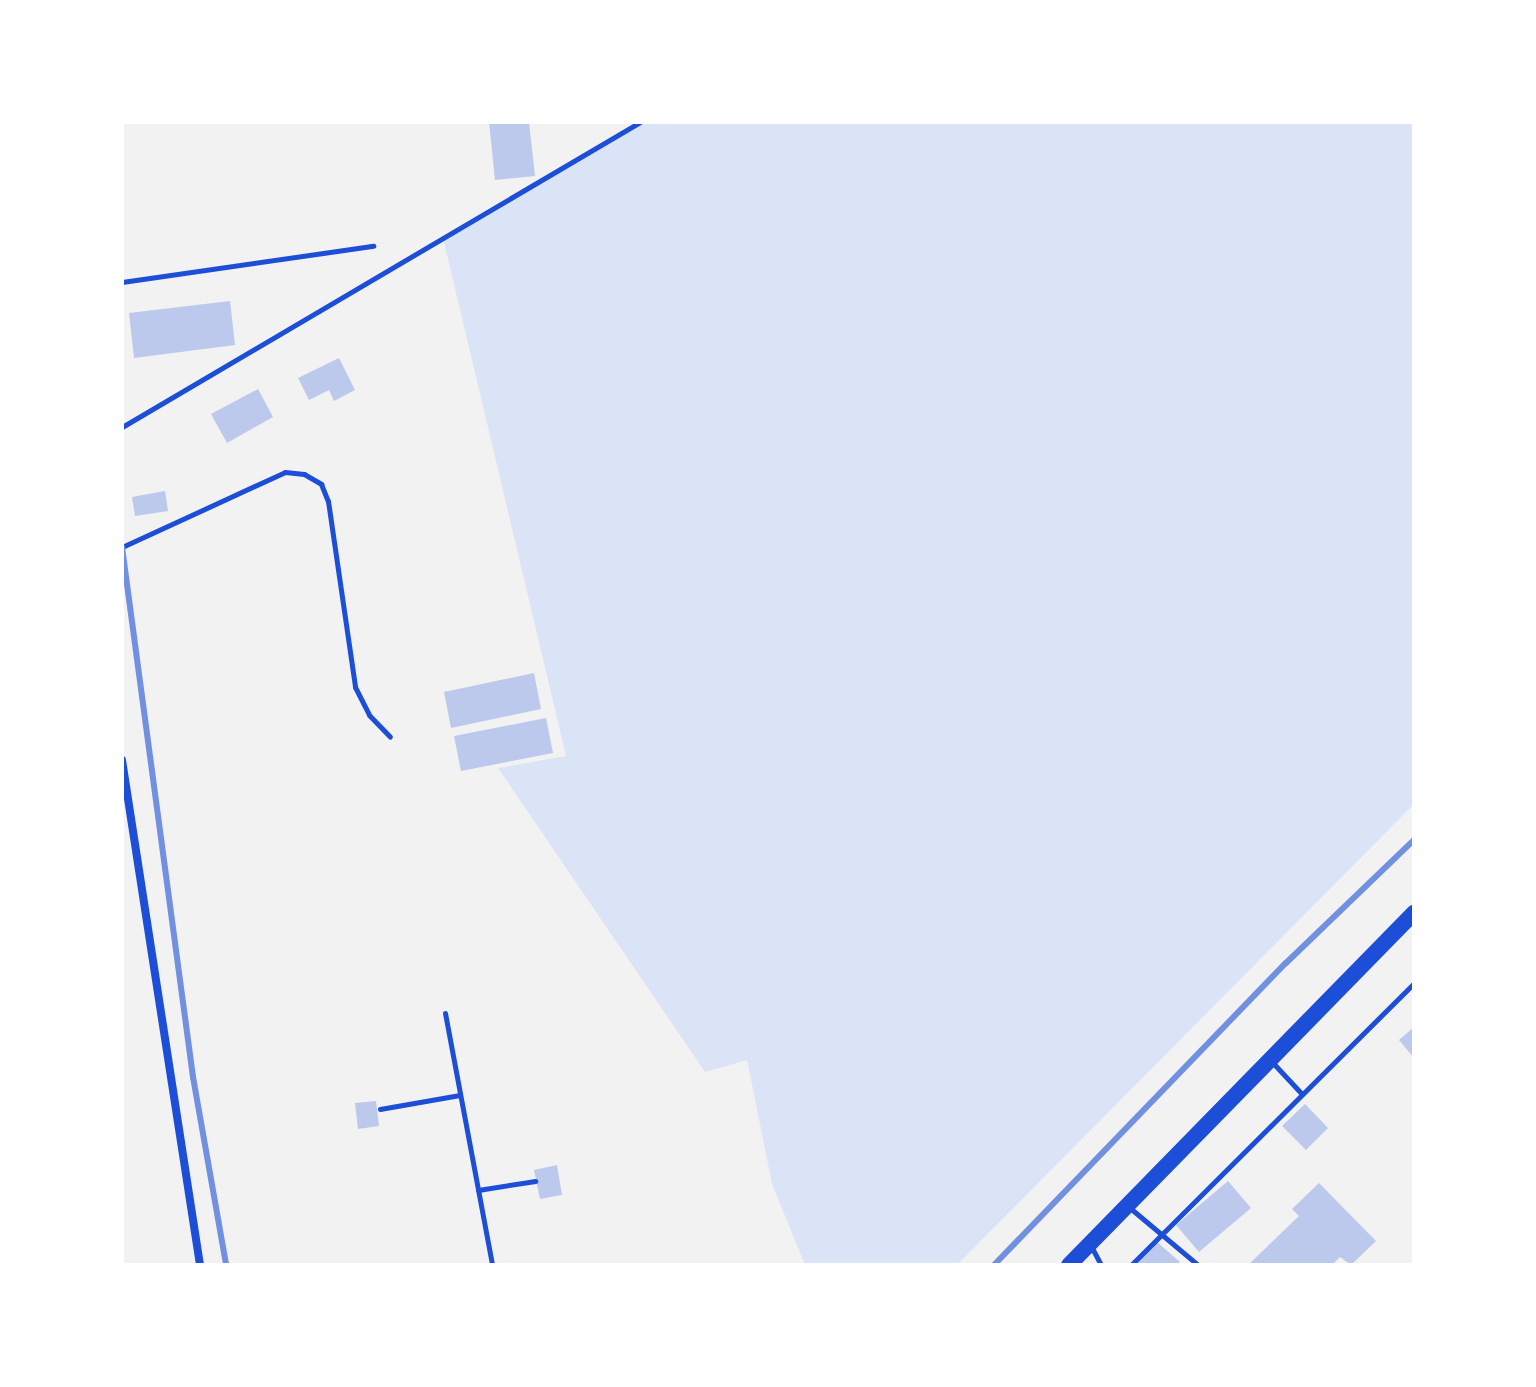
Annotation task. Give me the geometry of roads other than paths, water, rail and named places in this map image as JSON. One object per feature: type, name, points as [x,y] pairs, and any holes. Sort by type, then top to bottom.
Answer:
[{"type":"main road","points":[[1069,1265],[1414,913]]},
{"type":"street","points":[[122,760],[200,1265]]},
{"type":"lane","points":[[122,427],[640,122]]},
{"type":"lane","points":[[122,282],[373,246]]},
{"type":"lane","points":[[122,547],[285,472],[304,474],[321,484],[328,501],[355,687],[369,715],[390,737]]},
{"type":"lane","points":[[1131,1265],[1414,983]]},
{"type":"lane","points":[[445,1013],[492,1265]]},
{"type":"lane","points":[[1270,1060],[1302,1094]]},
{"type":"lane","points":[[380,1109],[460,1095]]},
{"type":"lane","points":[[478,1190],[535,1181]]},
{"type":"lane","points":[[1126,1205],[1198,1265]]},
{"type":"lane","points":[[1089,1244],[1101,1265]]},
{"type":"railway","points":[[122,547],[193,1077],[226,1265]]},
{"type":"railway","points":[[994,1265],[1286,963],[1414,840]]}]
